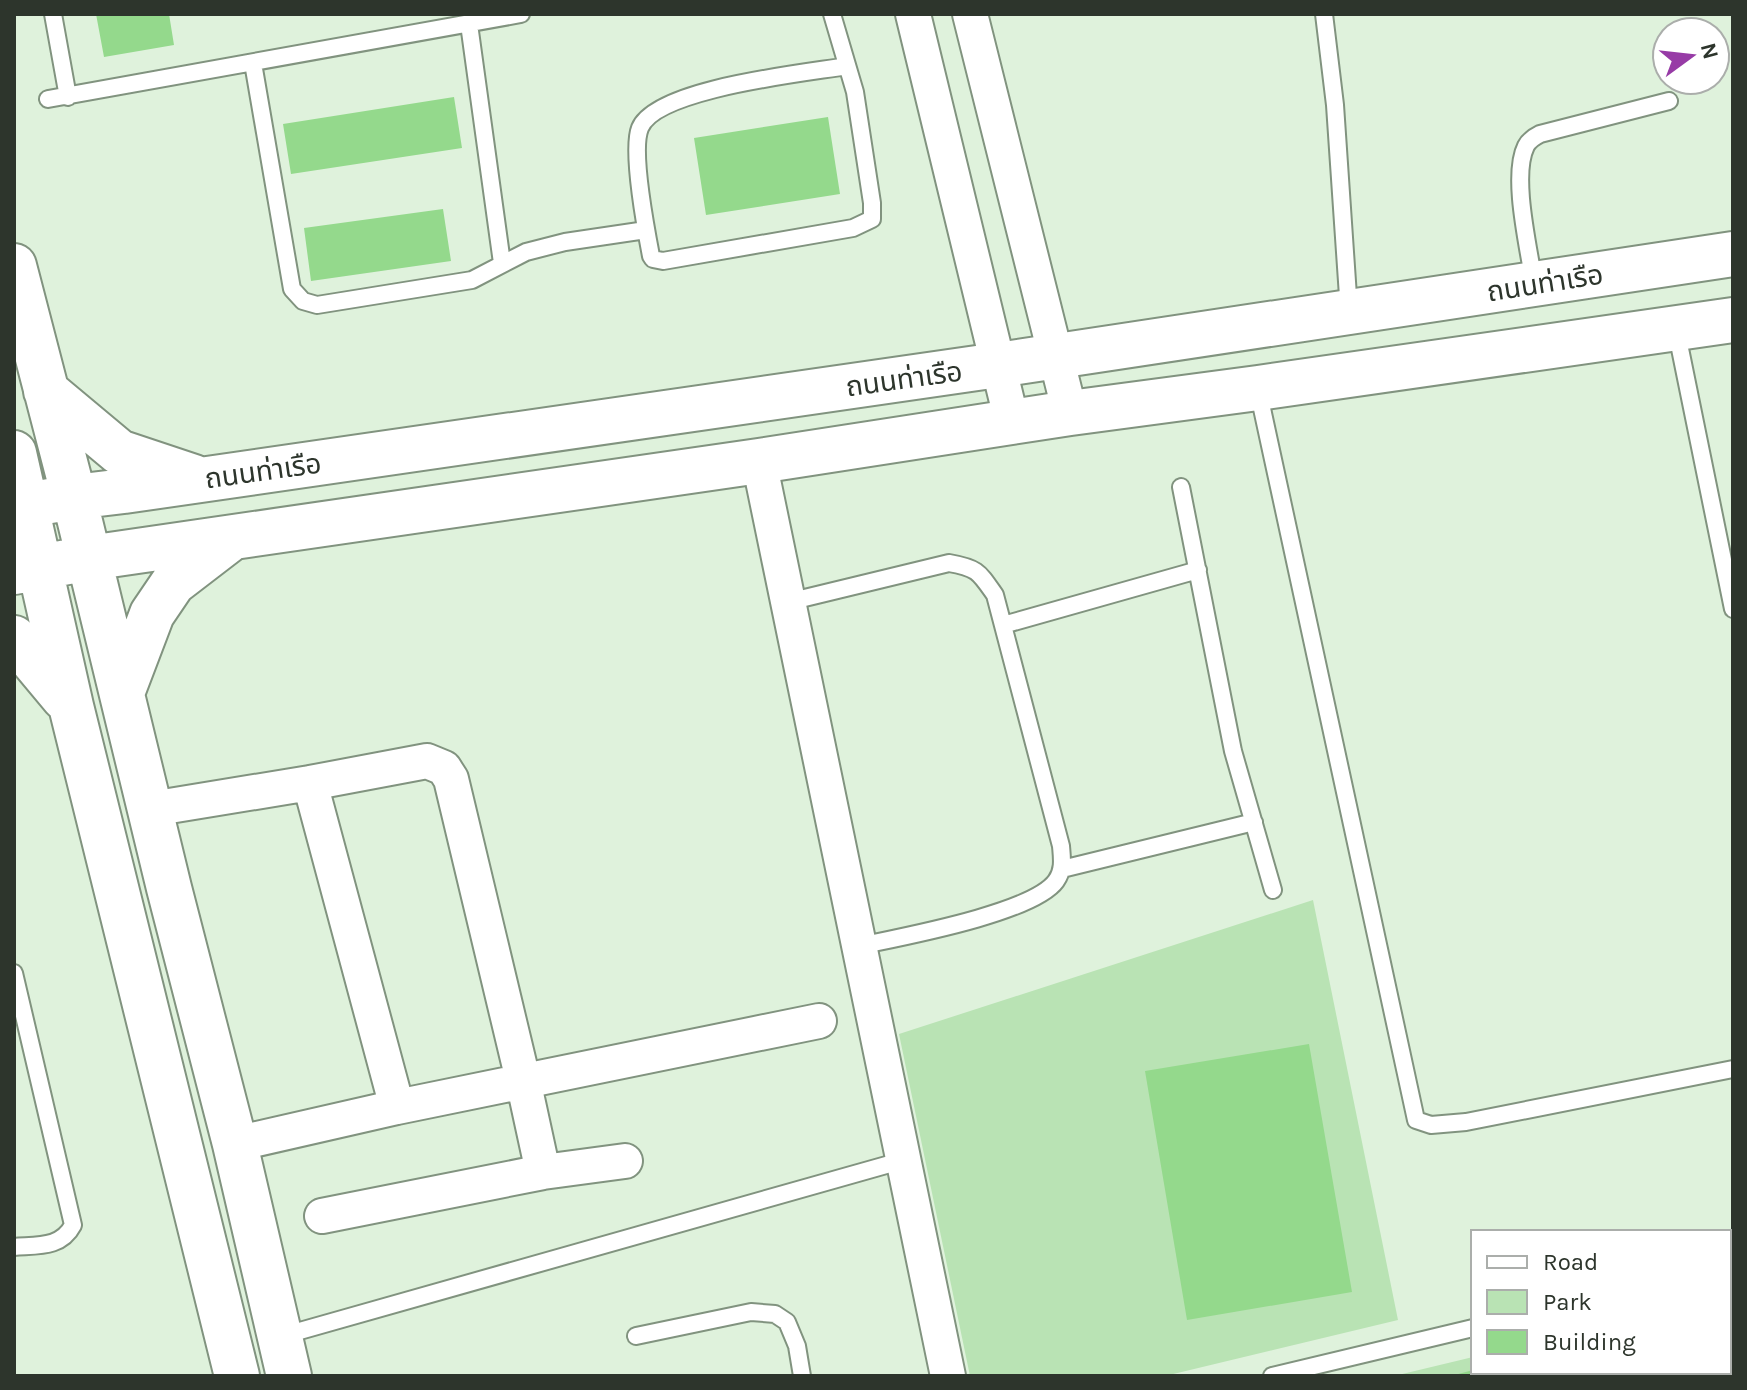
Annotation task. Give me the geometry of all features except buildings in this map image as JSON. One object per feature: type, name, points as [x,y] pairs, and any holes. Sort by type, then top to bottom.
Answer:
[{"type":"street","points":[[913,14],[1012,422]]},
{"type":"street","points":[[970,14],[1070,413]]},
{"type":"street","name":"ถนนท่าเรือ","points":[[19,506],[998,365],[1733,254]]},
{"type":"street","points":[[14,266],[235,1144],[284,1356]]},
{"type":"street","name":"ถนนท่าเรือ","points":[[26,570],[89,558],[1070,413],[1733,320]]},
{"type":"street","points":[[46,391],[119,452],[202,480]]},
{"type":"street","points":[[14,453],[26,570],[71,706],[237,1376]]},
{"type":"street","points":[[759,461],[948,1376]]},
{"type":"street","points":[[122,693],[152,614],[173,583],[231,539]]},
{"type":"street","points":[[14,638],[71,706]]},
{"type":"street","points":[[151,809],[427,761],[441,766],[454,791],[543,1172]]},
{"type":"street","points":[[310,783],[397,1107]]},
{"type":"street","points":[[235,1144],[523,1080],[819,1021]]},
{"type":"street","points":[[322,1216],[543,1172],[625,1161]]},
{"type":"lane","points":[[53,14],[68,97]]},
{"type":"lane","points":[[48,99],[253,63],[444,21],[469,24],[521,14]]},
{"type":"lane","points":[[832,14],[855,92],[872,219],[853,228],[663,261],[653,259],[646,230],[636,147],[640,126],[652,112],[705,90],[847,66]]},
{"type":"lane","points":[[1324,14],[1335,105],[1349,312]]},
{"type":"lane","points":[[469,24],[502,263]]},
{"type":"lane","points":[[253,63],[292,289],[303,301],[317,305],[472,280],[526,252],[565,242],[646,230]]},
{"type":"lane","points":[[1534,284],[1520,188],[1527,143],[1540,134],[1669,101]]},
{"type":"lane","points":[[1675,328],[1733,609]]},
{"type":"lane","points":[[1258,388],[1416,1120],[1431,1125],[1466,1122],[1733,1069]]},
{"type":"lane","points":[[1181,487],[1233,751],[1273,890]]},
{"type":"lane","points":[[788,602],[949,563],[970,566],[980,574],[995,595],[1061,846],[1062,869],[1056,882],[1041,896],[965,923],[859,946]]},
{"type":"lane","points":[[1003,625],[1198,570]]},
{"type":"lane","points":[[1062,869],[1254,822]]},
{"type":"lane","points":[[14,973],[73,1225],[59,1241],[14,1247]]},
{"type":"lane","points":[[284,1356],[904,1160]]},
{"type":"lane","points":[[636,1336],[751,1312],[775,1314],[787,1322],[797,1346],[802,1376]]},
{"type":"lane","points":[[1272,1376],[1471,1328]]},
{"type":"green space","points":[[1313,900],[1398,1320],[1165,1376],[970,1376],[899,1034]]},
{"type":"green space","points":[[1731,1294],[1733,1376],[1394,1376],[1471,1357],[1471,1374],[1731,1374]]}]
